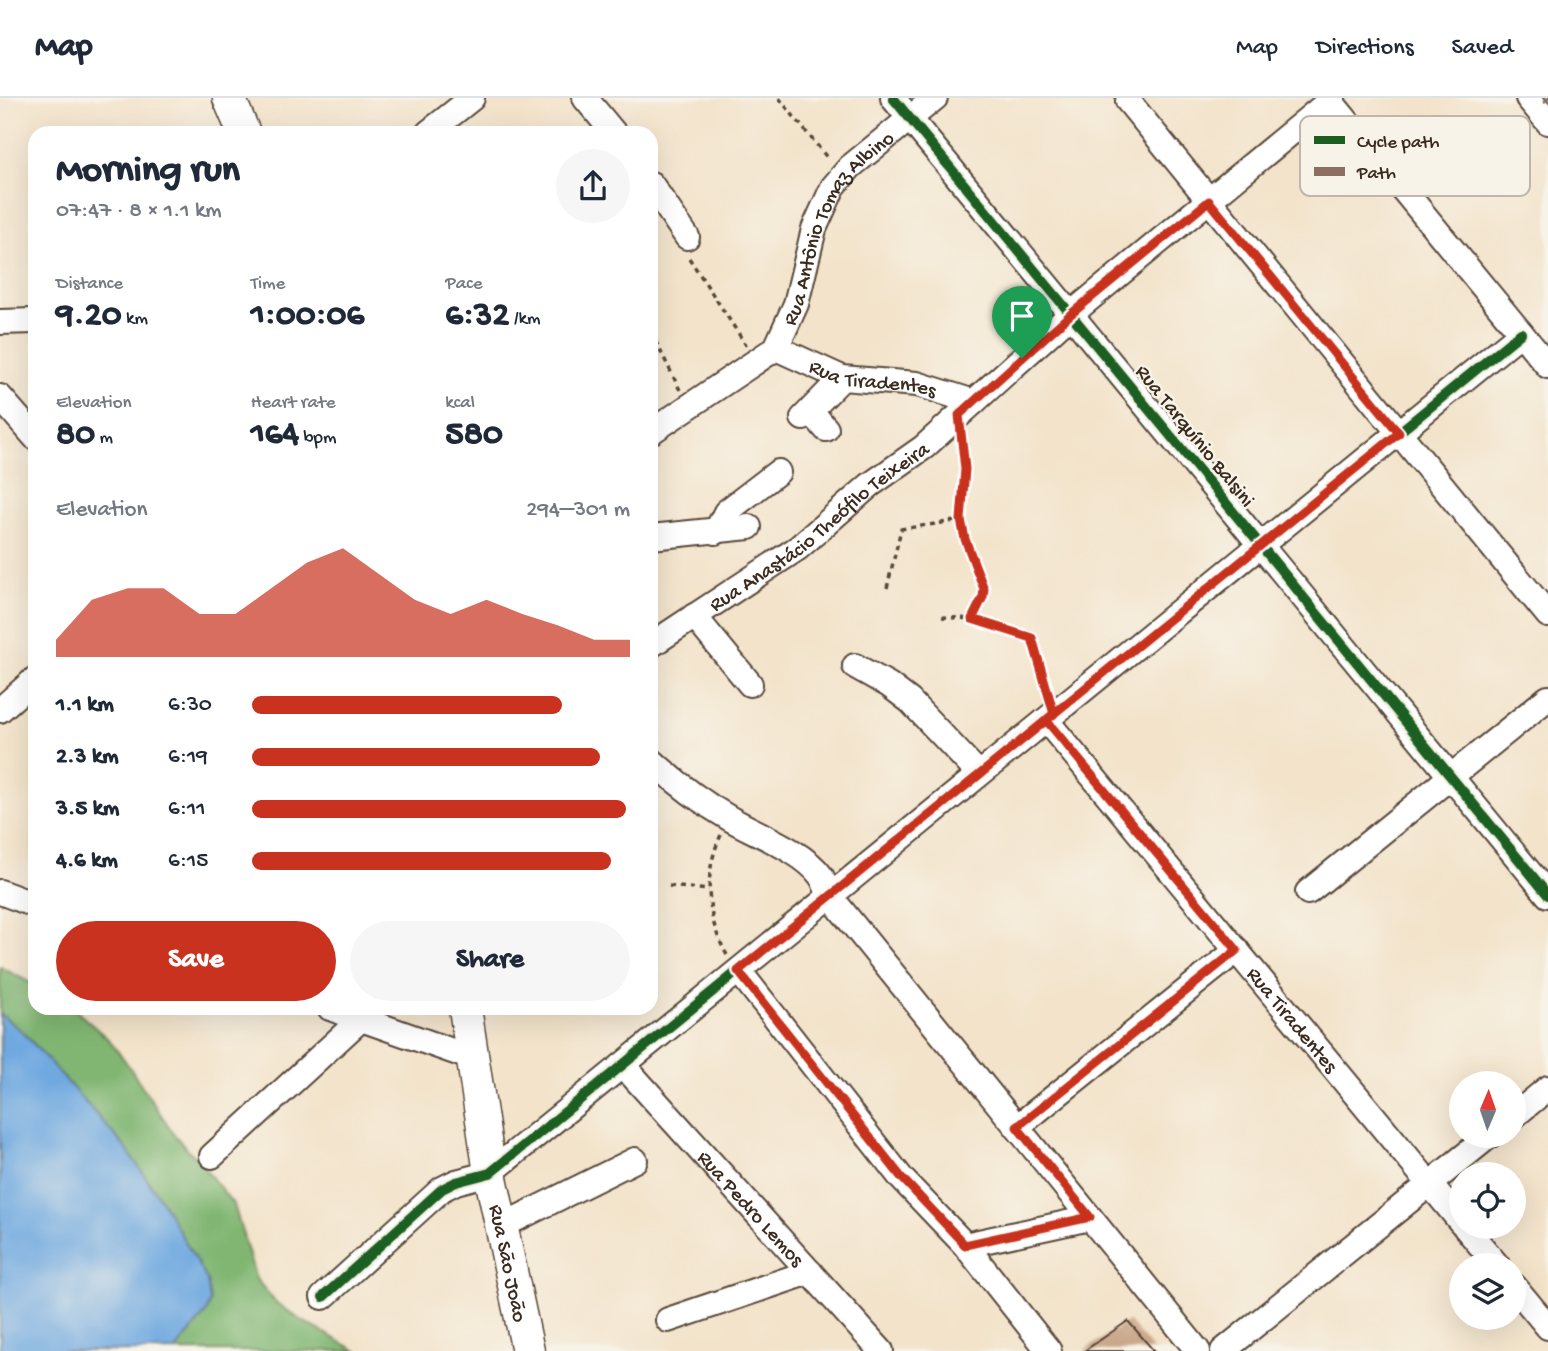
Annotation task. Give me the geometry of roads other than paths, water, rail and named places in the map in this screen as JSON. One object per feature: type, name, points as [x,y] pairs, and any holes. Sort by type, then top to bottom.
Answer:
[{"type":"main road","points":[[229,98],[241,126]]},
{"type":"main road","name":"Rua São João","points":[[466,1015],[500,1227],[528,1351]]},
{"type":"street","points":[[437,126],[472,98]]},
{"type":"street","points":[[585,98],[608,126]]},
{"type":"street","name":"Rua Tarquínio Balsini","points":[[893,98],[1548,895]]},
{"type":"street","name":"Rua Antônio Tomaz Albino","points":[[766,355],[796,304],[814,229],[824,204],[842,175],[935,98]]},
{"type":"street","points":[[1528,98],[1548,122]]},
{"type":"street","points":[[1330,99],[1344,116]]},
{"type":"street","name":"Rua Anastácio Theófilo Teixeira","points":[[1310,116],[1330,99]]},
{"type":"street","points":[[1128,101],[1548,615]]},
{"type":"street","name":"Rua Anastácio Theófilo Teixeira","points":[[658,640],[798,548],[870,485],[924,447],[1071,314],[1300,124]]},
{"type":"street","points":[[1409,196],[1548,366]]},
{"type":"street","points":[[658,199],[687,237]]},
{"type":"street","points":[[0,322],[28,321]]},
{"type":"street","points":[[323,1297],[442,1189],[456,1182],[491,1173],[1521,333]]},
{"type":"street","points":[[658,427],[766,355]]},
{"type":"street","name":"Rua Tiradentes","points":[[766,355],[842,378],[917,384],[966,408]]},
{"type":"street","points":[[813,419],[842,378]]},
{"type":"street","points":[[0,397],[28,429]]},
{"type":"street","points":[[716,532],[726,512],[778,472]]},
{"type":"street","points":[[658,536],[749,527]]},
{"type":"street","points":[[694,616],[750,684]]},
{"type":"street","points":[[855,666],[889,685],[910,701],[979,774]]},
{"type":"street","points":[[0,710],[28,685]]},
{"type":"street","points":[[1308,892],[1548,698]]},
{"type":"street","name":"Rua Tiradentes","points":[[1050,717],[1449,1207]]},
{"type":"street","points":[[658,766],[696,797],[728,818],[810,865],[821,877],[830,896],[1198,1351]]},
{"type":"street","points":[[0,892],[28,902]]},
{"type":"street","points":[[1017,1127],[1237,950]]},
{"type":"street","points":[[738,971],[902,1178],[965,1245],[1049,1351]]},
{"type":"street","points":[[350,1015],[472,1058]]},
{"type":"street","points":[[212,1156],[361,1019]]},
{"type":"street","name":"Rua Pedro Lemos","points":[[623,1065],[881,1351]]},
{"type":"street","points":[[1526,1106],[1548,1088]]},
{"type":"street","points":[[1223,1351],[1474,1148]]},
{"type":"street","points":[[500,1227],[635,1160]]},
{"type":"street","points":[[965,1245],[1090,1217]]},
{"type":"street","points":[[1475,1239],[1487,1253]]},
{"type":"street","points":[[668,1321],[810,1272]]},
{"type":"street","points":[[1526,1300],[1548,1327]]},
{"type":"water","points":[[0,1014],[23,1032],[125,1147],[163,1203],[207,1280],[210,1302],[206,1313],[175,1351],[0,1351]]}]
